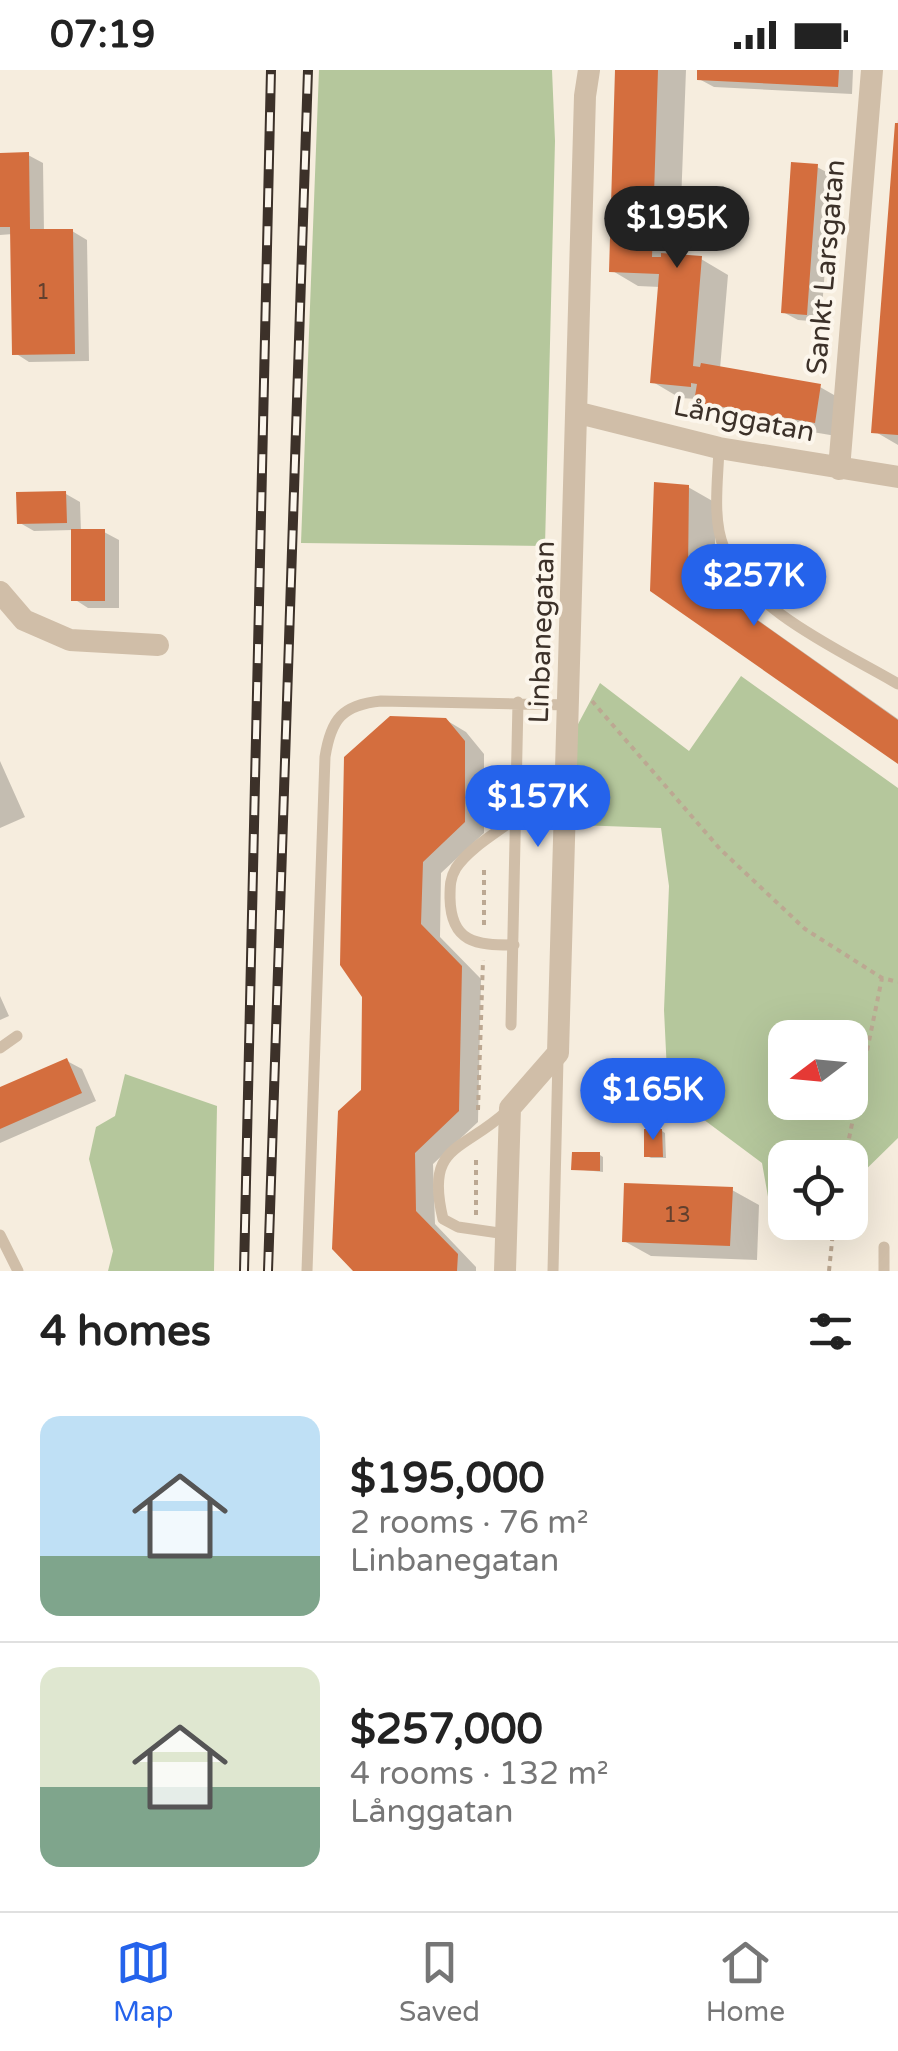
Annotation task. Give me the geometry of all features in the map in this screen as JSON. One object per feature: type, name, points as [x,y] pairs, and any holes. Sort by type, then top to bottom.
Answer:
[{"type":"street","name":"Linbanegatan","points":[[578,70],[585,96]]},
{"type":"street","name":"Linbanegatan","points":[[558,1054],[585,96],[590,70]]},
{"type":"street","name":"Sankt Larsgatan","points":[[840,468],[872,70]]},
{"type":"street","name":"Långgatan","points":[[579,413],[719,448],[898,477]]},
{"type":"street","points":[[0,592],[24,620],[70,640],[158,645]]},
{"type":"street","points":[[505,1271],[510,1108],[558,1054]]},
{"type":"lane","points":[[719,448],[718,517],[724,548],[740,577],[772,608],[898,684]]},
{"type":"lane","points":[[511,1025],[518,702]]},
{"type":"lane","points":[[307,1271],[329,732],[342,714],[357,703],[570,705]]},
{"type":"lane","points":[[514,944],[484,945],[469,940],[454,926],[450,881],[458,864],[517,817]]},
{"type":"lane","points":[[0,1048],[18,1036]]},
{"type":"lane","points":[[553,1271],[558,1054]]},
{"type":"lane","points":[[506,1234],[458,1227],[444,1220],[437,1192],[440,1168],[447,1154],[510,1108]]},
{"type":"lane","points":[[0,1235],[18,1271]]},
{"type":"lane","points":[[884,1247],[884,1271]]},
{"type":"path","points":[[571,670],[601,715],[720,849],[805,929],[882,978],[898,982]]},
{"type":"path","points":[[475,1230],[484,843]]},
{"type":"path","points":[[850,1140],[882,978]]},
{"type":"path","points":[[829,1271],[832,1240]]},
{"type":"green space","points":[[319,70],[552,70],[555,141],[545,546],[301,543]]},
{"type":"green space","points":[[741,676],[898,788],[898,1138],[868,1167],[868,1140],[768,1140],[768,1197],[762,1163],[668,1093],[664,1010],[669,886],[661,828],[576,825],[577,726],[600,683],[689,751]]},
{"type":"green space","points":[[125,1074],[217,1106],[214,1271],[108,1271],[113,1251],[89,1159],[96,1127],[115,1116]]},
{"type":"building","points":[[615,70],[658,70],[652,257],[661,257],[661,253],[702,256],[693,366],[700,367],[701,363],[821,384],[815,423],[694,402],[697,384],[691,383],[691,387],[650,383],[659,274],[609,272]]},
{"type":"building","points":[[697,70],[839,70],[838,87],[697,80]]},
{"type":"building","points":[[898,123],[898,435],[871,433]]},
{"type":"building","points":[[29,152],[30,229],[73,229],[75,354],[12,355],[10,227],[0,227],[0,153]]},
{"type":"building","points":[[791,162],[818,164],[807,315],[781,313]]},
{"type":"building","points":[[654,482],[689,485],[688,571],[898,720],[898,764],[650,591]]},
{"type":"building","points":[[66,491],[67,523],[17,524],[16,492]]},
{"type":"building","points":[[71,529],[105,529],[105,601],[71,601]]},
{"type":"building","points":[[390,716],[446,718],[465,741],[465,822],[423,862],[421,924],[462,966],[459,1111],[415,1153],[416,1211],[458,1254],[457,1271],[353,1271],[332,1249],[338,1111],[361,1090],[362,997],[340,965],[344,757]]},
{"type":"building","points":[[67,1058],[82,1093],[0,1129],[0,1087]]},
{"type":"building","points":[[644,1129],[662,1129],[663,1157],[644,1157]]},
{"type":"building","points":[[572,1152],[600,1152],[600,1171],[571,1170]]},
{"type":"building","points":[[624,1183],[733,1187],[730,1246],[622,1242]]},
{"type":"railway","points":[[244,1271],[271,70]]},
{"type":"railway","points":[[268,1271],[308,70]]}]
